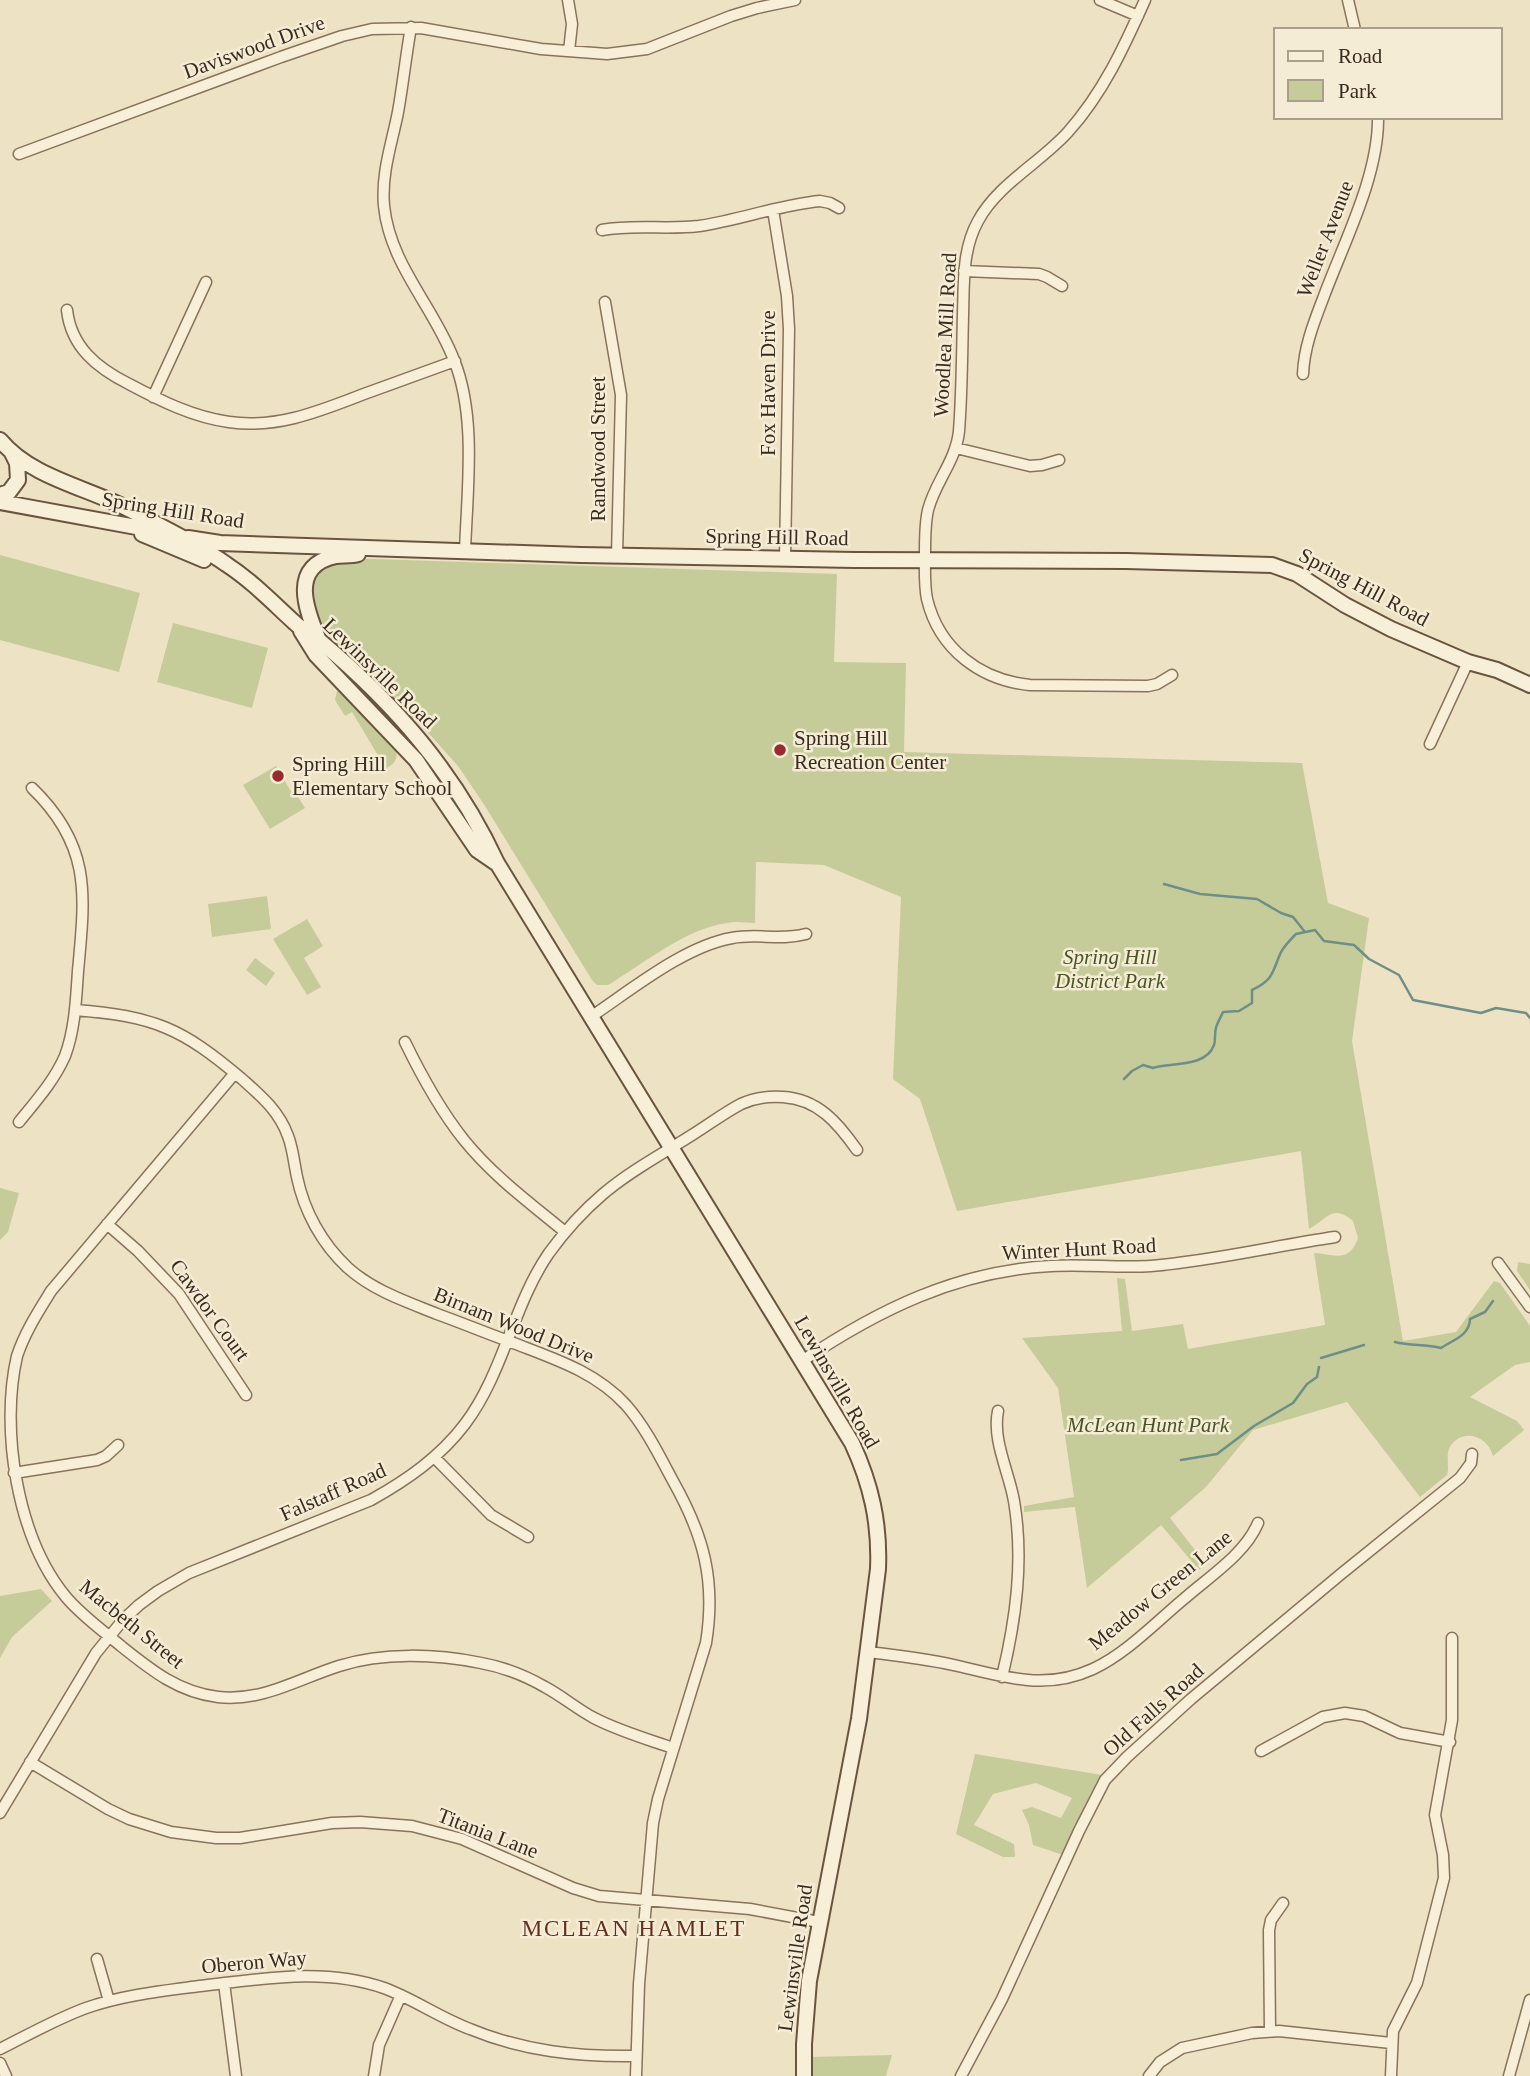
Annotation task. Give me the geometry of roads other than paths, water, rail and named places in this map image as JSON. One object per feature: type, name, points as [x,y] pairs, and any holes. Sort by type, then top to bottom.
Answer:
[{"type":"main road","name":"Lewinsville Road","points":[[0,440],[11,452],[56,478],[118,504],[216,558],[246,578],[368,685],[421,740],[488,843],[497,863],[852,1443],[862,1464],[874,1505],[879,1547],[878,1569],[869,1652],[854,1747],[819,1922],[805,2014],[804,2076]]},
{"type":"main road","points":[[0,495],[9,492],[18,480],[17,463],[11,452]]},
{"type":"main road","name":"Spring Hill Road","points":[[0,502],[131,524],[176,536],[220,543],[617,555],[1272,565],[1297,574],[1345,605],[1391,629],[1468,662],[1497,670],[1530,684]]},
{"type":"main road","points":[[87,518],[144,535],[246,578]]},
{"type":"main road","points":[[318,640],[304,604],[309,574],[315,566],[335,556],[387,548]]},
{"type":"main road","name":"Lewinsville Road","points":[[296,624],[316,654],[416,760],[477,850],[497,863]]},
{"type":"main road","points":[[340,681],[354,679],[368,685]]},
{"type":"main road","points":[[416,760],[437,762]]},
{"type":"street","points":[[568,0],[572,24],[569,51]]},
{"type":"street","name":"Daviswood Drive","points":[[19,154],[342,36],[372,29],[411,27],[569,51],[607,54],[647,49],[731,16],[795,0]]},
{"type":"street","points":[[1100,0],[1138,16]]},
{"type":"street","name":"Woodlea Mill Road","points":[[1145,0],[1111,73],[1083,115],[999,195],[979,220],[968,248],[964,271],[959,434],[951,462],[932,498],[928,512],[925,559],[927,599],[939,629],[967,662],[990,676],[1030,685],[1148,686],[1172,675]]},
{"type":"street","points":[[1348,0],[1355,28]]},
{"type":"street","points":[[411,27],[398,111],[384,172],[384,208],[387,226],[400,261],[455,361],[467,414],[465,551]]},
{"type":"street","name":"Weller Avenue","points":[[1303,374],[1306,348],[1373,164],[1378,119]]},
{"type":"street","points":[[602,230],[617,227],[702,225],[820,201],[839,208]]},
{"type":"street","name":"Fox Haven Drive","points":[[773,210],[787,296],[789,330],[785,558]]},
{"type":"street","points":[[964,271],[1039,274],[1062,286]]},
{"type":"street","points":[[153,397],[206,282]]},
{"type":"street","name":"Randwood Street","points":[[605,302],[621,395],[617,555]]},
{"type":"street","points":[[67,310],[73,337],[87,356],[110,374],[153,397],[203,417],[229,422],[283,421],[314,413],[455,361]]},
{"type":"street","points":[[956,448],[1030,466],[1059,460]]},
{"type":"street","points":[[1430,744],[1468,662]]},
{"type":"street","points":[[19,1122],[56,1074],[71,1036],[84,906],[80,870],[72,841],[63,825],[32,788]]},
{"type":"street","points":[[592,1016],[678,960],[712,943],[739,937],[780,939],[806,934]]},
{"type":"street","name":"Birnam Wood Drive","points":[[75,1010],[117,1013],[158,1023],[195,1042],[235,1073],[264,1098],[283,1124],[293,1151],[300,1187],[313,1222],[347,1266],[362,1279],[389,1295],[593,1377],[624,1403],[648,1436],[694,1520],[707,1569],[709,1622],[706,1643],[653,1822],[636,2076]]},
{"type":"street","points":[[405,1042],[432,1095],[464,1140],[504,1181],[565,1232]]},
{"type":"street","name":"Macbeth Street","points":[[235,1073],[51,1291],[24,1338],[9,1395],[9,1440],[24,1522],[40,1560],[65,1596],[109,1636],[155,1674],[186,1689],[220,1697],[256,1696],[341,1665],[383,1657],[409,1656],[480,1663],[530,1679],[614,1728],[673,1748]]},
{"type":"street","name":"Falstaff Road","points":[[0,1813],[83,1674],[109,1636],[139,1605],[177,1579],[371,1500],[412,1476],[434,1457],[465,1423],[478,1404],[536,1274],[565,1232],[601,1195],[741,1104],[768,1097],[783,1097],[809,1103],[821,1110],[842,1128],[857,1150]]},
{"type":"street","name":"Cawdor Court","points":[[107,1224],[138,1251],[178,1294],[246,1395]]},
{"type":"street","name":"Winter Hunt Road","points":[[802,1361],[887,1309],[967,1279],[1042,1267],[1149,1266],[1179,1263],[1335,1237]]},
{"type":"street","points":[[1498,1263],[1530,1307]]},
{"type":"street","points":[[998,1412],[996,1431],[1014,1501],[1019,1557],[1014,1616],[1002,1677]]},
{"type":"street","points":[[14,1473],[97,1460],[118,1445]]},
{"type":"street","name":"Old Falls Road","points":[[961,2076],[1002,1999],[1105,1780],[1191,1699],[1460,1478],[1471,1463],[1472,1454]]},
{"type":"street","points":[[434,1457],[491,1515],[528,1537]]},
{"type":"street","name":"Meadow Green Lane","points":[[869,1652],[957,1666],[1024,1682],[1060,1680],[1108,1661],[1247,1544],[1258,1523]]},
{"type":"street","points":[[1391,2076],[1391,2043],[1397,2020],[1419,1975],[1444,1878],[1445,1867],[1435,1815],[1436,1799],[1450,1742],[1452,1638]]},
{"type":"street","points":[[1261,1751],[1317,1720],[1345,1713],[1364,1716],[1400,1733],[1450,1742]]},
{"type":"street","name":"Titania Lane","points":[[30,1762],[108,1809],[129,1819],[171,1832],[240,1838],[332,1823],[412,1826],[474,1843],[573,1888],[598,1896],[750,1909],[819,1922]]},
{"type":"street","points":[[1270,2031],[1269,1930],[1271,1920],[1283,1903]]},
{"type":"street","points":[[97,1959],[109,2001]]},
{"type":"street","name":"Oberon Way","points":[[0,2049],[64,2017],[109,2001],[145,1993],[293,1975],[316,1975],[360,1981],[401,1995],[469,2029],[524,2047],[575,2055],[636,2056]]},
{"type":"street","points":[[225,1983],[236,2076]]},
{"type":"street","points":[[374,2076],[379,2045],[401,1995]]},
{"type":"street","points":[[1509,2076],[1530,2000]]},
{"type":"street","points":[[1149,2076],[1160,2062],[1182,2048],[1240,2035],[1270,2031],[1391,2043]]},
{"type":"street","points":[[0,2063],[6,2076]]},
{"type":"waterway","points":[[1164,884],[1200,894],[1257,899],[1293,917],[1305,932]]},
{"type":"waterway","points":[[1124,1079],[1143,1065],[1153,1068],[1187,1063],[1210,1052],[1223,1012],[1239,1011],[1252,1003],[1252,990],[1268,979],[1288,942],[1296,934],[1315,930],[1324,941],[1354,945],[1369,959],[1399,975],[1413,1000],[1481,1013],[1496,1008],[1526,1013],[1530,1018]]},
{"type":"waterway","points":[[1395,1342],[1441,1348],[1464,1333],[1470,1319],[1485,1312],[1493,1301]]},
{"type":"waterway","points":[[1321,1358],[1364,1345]]},
{"type":"waterway","points":[[1181,1460],[1217,1454],[1254,1426],[1293,1403],[1307,1384],[1317,1377],[1319,1367]]},
{"type":"place","name":"Spring Hill Recreation Center","points":[[780,750]]},
{"type":"place","name":"Spring Hill Elementary School","points":[[278,776]]},
{"type":"district","name":"MCLEAN HAMLET","points":[[634,1928]]},
{"type":"park label","name":"Spring Hill District Park","points":[[1110,969]]},
{"type":"park label","name":"McLean Hunt Park","points":[[1148,1425]]}]
